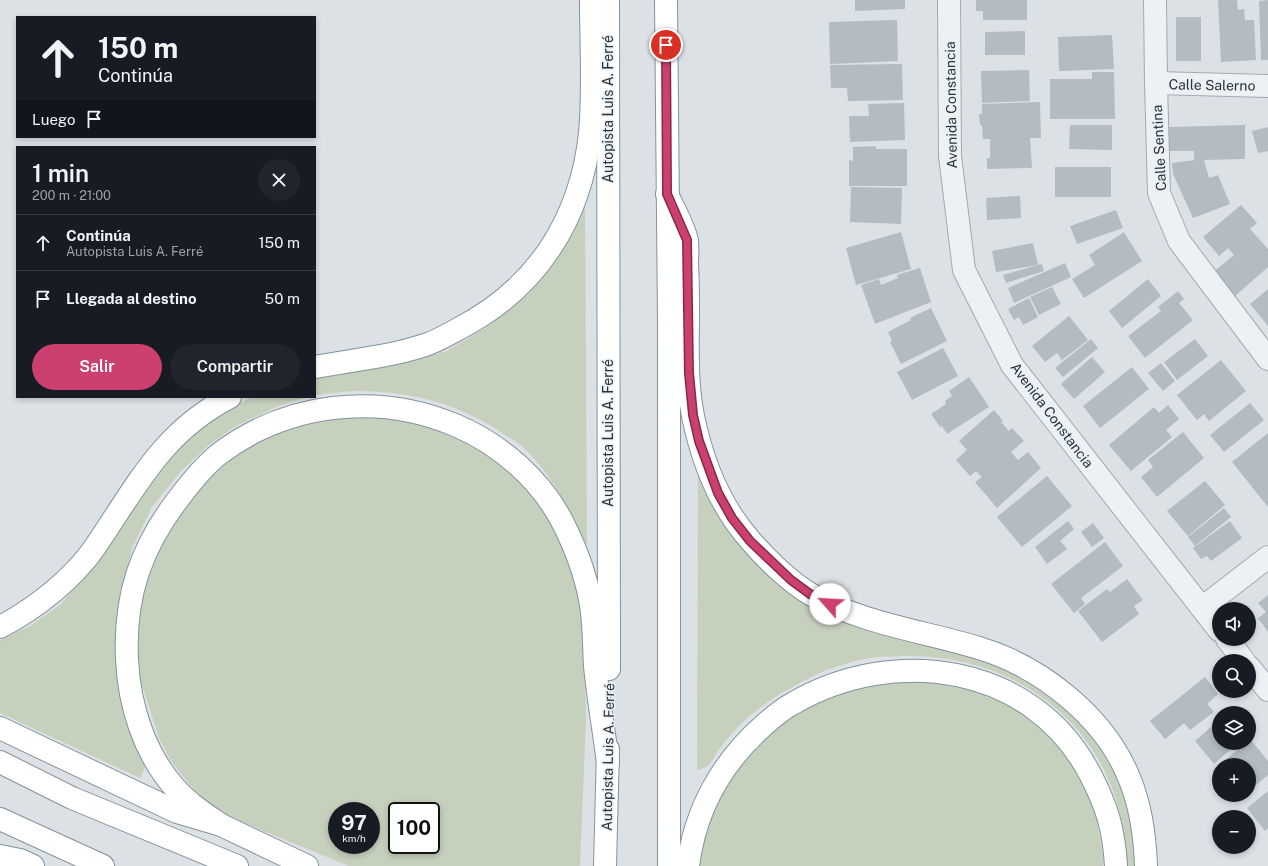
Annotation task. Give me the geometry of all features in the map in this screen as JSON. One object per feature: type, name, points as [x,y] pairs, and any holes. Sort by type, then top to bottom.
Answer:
[{"type":"highway","points":[[316,367],[388,354],[426,344],[440,338],[487,313],[506,299],[525,282],[543,261],[566,222],[582,180],[587,155],[591,106],[591,0]]},
{"type":"highway","name":"Autopista Luis A. Ferré","points":[[605,866],[610,692],[608,0]]},
{"type":"highway","points":[[666,0],[669,866]]},
{"type":"highway","points":[[667,194],[687,240],[689,373],[693,415],[708,468],[718,493],[732,518],[750,541],[773,563],[810,594],[855,614],[980,648],[1036,673],[1062,692],[1084,711],[1104,735],[1125,768],[1137,803],[1143,830],[1146,866]]},
{"type":"highway","points":[[0,627],[22,614],[64,583],[95,547],[132,490],[161,451],[182,429],[201,414],[228,398]]},
{"type":"highway","points":[[221,825],[192,804],[167,778],[147,743],[138,723],[132,702],[128,676],[126,645],[128,612],[136,576],[148,545],[166,515],[194,478],[218,456],[241,439],[264,427],[293,416],[319,410],[344,406],[399,408],[446,421],[490,443],[531,478],[548,498],[563,522],[583,569],[588,588],[608,763]]},
{"type":"highway","points":[[688,866],[696,828],[714,783],[739,749],[772,718],[791,704],[834,684],[880,673],[919,671],[947,672],[985,683],[1036,709],[1055,726],[1074,747],[1101,795],[1115,842],[1116,866]]},
{"type":"highway","points":[[0,728],[177,812],[221,825],[307,866]]},
{"type":"highway","points":[[0,762],[72,798],[237,866]]},
{"type":"highway","points":[[0,819],[103,866]]},
{"type":"highway","points":[[0,856],[20,860],[33,866]]},
{"type":"highway","points":[[0,862],[4,866]]},
{"type":"street","name":"Avenida Constancia","points":[[949,0],[950,156],[964,270],[1012,365],[1212,621]]},
{"type":"street","name":"Calle Sentina","points":[[1155,0],[1159,193],[1179,242],[1268,359]]},
{"type":"street","name":"Calle Salerno","points":[[1156,84],[1268,86]]},
{"type":"street","points":[[1202,608],[1268,557]]},
{"type":"street","points":[[1232,646],[1238,654]]},
{"type":"street","points":[[1256,675],[1268,690]]},
{"type":"green space","points":[[585,200],[587,546],[560,494],[543,469],[517,442],[480,420],[446,405],[394,393],[346,391],[316,395],[316,377],[404,363],[447,351],[490,325],[530,292],[566,244]]},
{"type":"green space","points":[[250,398],[304,398],[276,407],[236,426],[209,445],[181,471],[152,507],[132,548],[116,615],[116,675],[131,728],[147,763],[140,778],[0,713],[0,641],[30,626],[61,604],[94,565],[168,458],[197,431],[227,410]]},
{"type":"green space","points":[[357,414],[401,419],[453,435],[482,451],[508,469],[554,522],[579,580],[584,627],[586,719],[580,866],[349,866],[230,817],[200,798],[171,761],[159,738],[141,682],[137,649],[137,614],[143,580],[172,520],[214,471],[263,437],[309,422]]},
{"type":"green space","points":[[698,470],[796,596],[839,620],[877,633],[966,652],[1035,683],[1086,726],[1118,778],[1126,799],[1132,822],[1137,866],[1126,866],[1122,821],[1109,780],[1088,743],[1061,713],[1028,688],[990,670],[948,659],[903,656],[876,657],[831,668],[797,684],[767,703],[732,733],[710,763],[697,771]]},
{"type":"green space","points":[[908,681],[933,682],[973,691],[1005,704],[1024,714],[1056,740],[1080,777],[1096,814],[1104,860],[1103,866],[698,866],[702,844],[718,800],[744,761],[777,727],[804,709],[851,689],[870,685]]},
{"type":"building","points":[[855,0],[905,0],[905,9],[855,11]]},
{"type":"building","points":[[976,0],[1027,0],[1027,20],[983,20],[983,11],[976,11]]},
{"type":"building","points":[[1218,0],[1237,0],[1238,10],[1244,9],[1245,20],[1254,20],[1256,60],[1221,62]]},
{"type":"building","points":[[1268,0],[1268,60],[1261,60],[1259,1]]},
{"type":"building","points":[[1176,17],[1201,17],[1201,61],[1176,61]]},
{"type":"building","points":[[897,20],[898,61],[830,64],[829,22]]},
{"type":"building","points":[[1025,31],[1025,55],[985,55],[985,32]]},
{"type":"building","points":[[1112,35],[1114,69],[1059,71],[1058,37]]},
{"type":"building","points":[[902,64],[903,100],[848,101],[847,88],[831,88],[830,65]]},
{"type":"building","points":[[1029,70],[1030,101],[982,103],[981,71]]},
{"type":"building","points":[[1092,72],[1114,72],[1115,119],[1050,119],[1050,79],[1092,79]]},
{"type":"building","points":[[1040,102],[1041,138],[1030,138],[1032,168],[987,169],[987,158],[990,158],[990,139],[983,139],[982,125],[980,125],[979,114],[982,114],[982,104]]},
{"type":"building","points":[[904,103],[905,140],[850,142],[849,116],[869,116],[868,104]]},
{"type":"building","points":[[1070,125],[1112,125],[1112,150],[1069,149]]},
{"type":"building","points":[[1245,125],[1245,159],[1204,160],[1209,178],[1218,175],[1230,204],[1193,218],[1173,174],[1172,163],[1194,160],[1194,151],[1169,151],[1168,127]]},
{"type":"building","points":[[1268,127],[1268,151],[1258,153],[1252,131]]},
{"type":"building","points":[[876,146],[876,149],[907,149],[907,186],[849,186],[849,160],[853,161],[853,147]]},
{"type":"building","points":[[1055,167],[1111,167],[1111,197],[1055,197]]},
{"type":"building","points":[[851,187],[902,188],[901,224],[850,222]]},
{"type":"building","points":[[1020,196],[1021,218],[987,220],[986,198]]},
{"type":"building","points":[[1241,205],[1257,223],[1250,229],[1268,249],[1268,267],[1234,297],[1213,272],[1234,255],[1228,248],[1219,256],[1203,237]]},
{"type":"building","points":[[1116,210],[1123,228],[1077,244],[1070,226]]},
{"type":"building","points":[[901,232],[911,269],[856,285],[846,248]]},
{"type":"building","points":[[1124,232],[1142,261],[1084,298],[1072,279],[1095,265],[1089,255]]},
{"type":"building","points":[[1033,243],[1038,265],[996,272],[992,251]]},
{"type":"building","points":[[1065,263],[1071,277],[1014,303],[1008,288]]},
{"type":"building","points":[[1042,264],[1044,271],[1006,283],[1003,275]]},
{"type":"building","points":[[920,268],[931,302],[875,324],[861,285],[879,279],[881,285],[898,278],[897,275]]},
{"type":"building","points":[[1148,279],[1161,296],[1122,328],[1109,311]]},
{"type":"building","points":[[1052,287],[1061,304],[1039,315],[1030,297]]},
{"type":"building","points":[[1268,289],[1268,326],[1250,304]]},
{"type":"building","points":[[1178,291],[1184,299],[1179,303],[1193,320],[1145,358],[1128,336],[1161,311],[1158,307]]},
{"type":"building","points":[[1029,298],[1038,317],[1023,325],[1019,317],[1014,320],[1008,309]]},
{"type":"building","points":[[931,308],[947,341],[901,364],[890,342],[892,341],[888,332],[911,320],[910,318]]},
{"type":"building","points":[[1069,316],[1088,340],[1062,360],[1057,353],[1045,362],[1032,346]]},
{"type":"building","points":[[1091,339],[1098,348],[1063,377],[1055,368]]},
{"type":"building","points":[[1195,339],[1208,356],[1177,380],[1164,362]]},
{"type":"building","points":[[943,348],[958,376],[912,400],[897,372]]},
{"type":"building","points":[[1092,357],[1105,372],[1074,399],[1061,384]]},
{"type":"building","points":[[1221,360],[1246,391],[1209,421],[1204,414],[1197,420],[1177,395]]},
{"type":"building","points":[[1161,363],[1175,381],[1163,391],[1148,373]]},
{"type":"building","points":[[1132,367],[1149,389],[1100,428],[1083,406]]},
{"type":"building","points":[[969,377],[989,407],[947,434],[931,414],[946,404],[945,401],[952,396],[949,391]]},
{"type":"building","points":[[1250,403],[1264,420],[1224,452],[1210,435]]},
{"type":"building","points":[[1168,405],[1179,419],[1166,430],[1172,437],[1131,471],[1109,445],[1154,407],[1159,413]]},
{"type":"building","points":[[994,410],[1003,421],[1001,422],[1009,431],[1012,428],[1024,441],[1011,452],[1018,460],[1028,452],[1041,468],[997,508],[975,482],[982,477],[976,471],[970,476],[956,460],[967,450],[959,441]]},
{"type":"building","points":[[1183,432],[1204,458],[1157,497],[1141,477],[1153,467],[1148,460]]},
{"type":"building","points":[[1268,433],[1268,507],[1232,462]]},
{"type":"building","points":[[1047,476],[1072,506],[1022,547],[997,517]]},
{"type":"building","points":[[1205,481],[1225,505],[1188,536],[1167,511]]},
{"type":"building","points":[[1224,508],[1231,517],[1195,546],[1188,537]]},
{"type":"building","points":[[1068,521],[1074,529],[1060,541],[1067,549],[1047,564],[1035,547]]},
{"type":"building","points":[[1230,521],[1242,538],[1211,561],[1207,556],[1201,559],[1193,548]]},
{"type":"building","points":[[1093,523],[1104,538],[1092,547],[1081,532]]},
{"type":"building","points":[[1105,542],[1123,566],[1081,598],[1085,604],[1074,613],[1051,584]]},
{"type":"building","points":[[1127,579],[1143,600],[1134,606],[1139,614],[1102,642],[1078,611],[1107,589],[1110,592]]},
{"type":"building","points":[[1268,595],[1268,632],[1258,618],[1266,612],[1258,603]]},
{"type":"building","points":[[1205,677],[1212,686],[1212,698],[1214,698],[1207,704],[1212,710],[1212,714],[1190,730],[1184,723],[1165,739],[1150,721]]},
{"type":"building","points":[[1212,726],[1212,750],[1230,750],[1221,758],[1212,758],[1212,762],[1195,741]]},
{"type":"building","points":[[1256,746],[1268,761],[1268,775],[1256,785],[1256,758],[1228,758],[1237,750],[1256,750]]},
{"type":"building","points":[[1268,791],[1268,828],[1265,831],[1256,820],[1256,810],[1249,810],[1247,808]]},
{"type":"route","points":[[666,45],[667,194],[687,240],[690,394],[699,441],[718,493],[732,518],[750,541],[791,580],[810,594],[830,604]]}]
